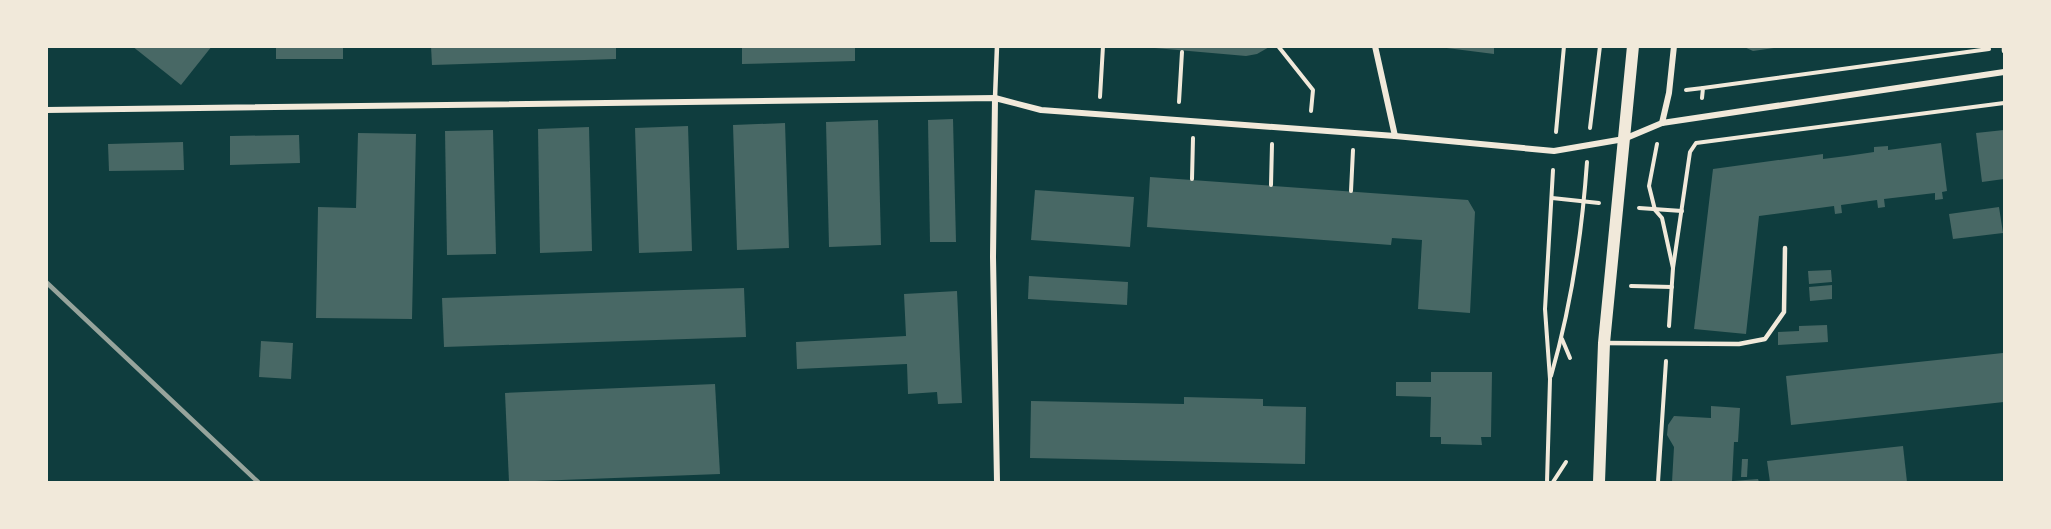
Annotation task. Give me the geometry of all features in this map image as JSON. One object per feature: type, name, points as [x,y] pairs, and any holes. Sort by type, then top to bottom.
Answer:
[{"type":"main road","points":[[1599,483],[1604,342],[1633,46]]},
{"type":"street","points":[[1375,46],[1395,136]]},
{"type":"street","points":[[1662,123],[1669,93],[1674,46]]},
{"type":"street","points":[[46,110],[995,98],[1041,110],[1310,129],[1554,152],[1588,148],[1624,139],[1662,123],[2004,72]]},
{"type":"street","points":[[995,98],[993,257],[997,483]]},
{"type":"lane","points":[[995,98],[997,46]]},
{"type":"lane","points":[[2004,46],[2004,51]]},
{"type":"lane","points":[[1604,342],[1739,344],[1765,339],[1784,312],[1785,248]]},
{"type":"path","points":[[1098,114],[1103,46]]},
{"type":"path","points":[[1278,46],[1313,90],[1310,129]]},
{"type":"path","points":[[1547,483],[1550,380],[1545,309],[1554,152],[1564,46]]},
{"type":"path","points":[[1550,380],[1562,339],[1584,201],[1600,46]]},
{"type":"path","points":[[1178,120],[1182,52]]},
{"type":"path","points":[[1658,483],[1673,268],[1690,152],[1696,143],[2004,103]]},
{"type":"path","points":[[1192,179],[1194,121]]},
{"type":"path","points":[[1662,123],[1649,186],[1655,210],[1662,218],[1673,268]]},
{"type":"path","points":[[1271,185],[1273,127]]},
{"type":"path","points":[[1351,191],[1354,133]]},
{"type":"path","points":[[1631,286],[1672,287]]},
{"type":"path","points":[[1562,339],[1570,358]]},
{"type":"path","points":[[1553,483],[1566,462]]},
{"type":"building","points":[[132,46],[212,46],[181,85]]},
{"type":"building","points":[[276,46],[343,46],[343,59],[276,59]]},
{"type":"building","points":[[431,46],[616,46],[616,59],[432,65]]},
{"type":"building","points":[[742,46],[855,46],[855,61],[742,64]]},
{"type":"building","points":[[1132,46],[1271,46],[1257,54],[1246,56]]},
{"type":"building","points":[[1431,46],[1494,46],[1494,54]]},
{"type":"building","points":[[1742,46],[1774,46],[1774,48],[1753,51]]},
{"type":"building","points":[[953,119],[956,242],[930,242],[928,120]]},
{"type":"building","points":[[878,120],[881,245],[829,247],[826,122]]},
{"type":"building","points":[[785,123],[789,248],[737,250],[733,125]]},
{"type":"building","points":[[688,126],[692,251],[639,253],[635,128]]},
{"type":"building","points":[[589,127],[592,251],[540,253],[538,129]]},
{"type":"building","points":[[493,130],[496,254],[447,255],[445,131]]},
{"type":"building","points":[[2004,130],[2004,179],[1982,182],[1976,133]]},
{"type":"building","points":[[358,133],[416,134],[412,319],[316,318],[318,207],[356,208]]},
{"type":"building","points":[[299,135],[300,163],[230,165],[230,136]]},
{"type":"building","points":[[183,142],[184,170],[109,171],[108,144]]},
{"type":"building","points":[[1941,143],[1947,191],[1942,192],[1943,199],[1935,200],[1935,193],[1884,199],[1885,207],[1878,208],[1877,200],[1841,205],[1842,213],[1835,214],[1834,206],[1759,216],[1746,334],[1694,329],[1713,169],[1823,154],[1823,159],[1847,156],[1874,152],[1874,147],[1888,146],[1888,150]]},
{"type":"building","points":[[1150,177],[1468,200],[1475,212],[1470,313],[1418,309],[1422,240],[1392,238],[1391,245],[1147,227]]},
{"type":"building","points":[[1035,190],[1134,197],[1130,247],[1031,240]]},
{"type":"building","points":[[1999,207],[2003,233],[1953,239],[1949,214]]},
{"type":"building","points":[[1831,270],[1832,282],[1809,284],[1808,271]]},
{"type":"building","points":[[1029,276],[1128,282],[1127,305],[1028,299]]},
{"type":"building","points":[[1832,285],[1832,299],[1810,301],[1809,287]]},
{"type":"building","points":[[744,288],[746,337],[444,347],[442,298]]},
{"type":"building","points":[[957,291],[962,403],[938,404],[937,392],[908,394],[907,364],[797,369],[796,342],[906,336],[904,294]]},
{"type":"building","points":[[1827,325],[1828,342],[1778,345],[1778,332],[1799,331],[1799,326]]},
{"type":"building","points":[[261,341],[293,343],[291,379],[259,377]]},
{"type":"building","points":[[2003,353],[2004,402],[1791,425],[1786,376]]},
{"type":"building","points":[[1431,372],[1492,372],[1491,437],[1481,437],[1482,445],[1441,444],[1441,437],[1430,437],[1431,397],[1396,396],[1396,382],[1431,382]]},
{"type":"building","points":[[715,384],[720,474],[509,482],[505,393]]},
{"type":"building","points":[[1184,397],[1263,399],[1263,406],[1306,407],[1305,464],[1030,458],[1031,401],[1184,404]]},
{"type":"building","points":[[1711,406],[1740,408],[1738,442],[1734,442],[1732,482],[1672,482],[1674,447],[1667,435],[1668,425],[1674,416],[1711,418]]},
{"type":"building","points":[[1903,446],[1907,482],[1770,482],[1767,461]]},
{"type":"building","points":[[1742,459],[1748,459],[1747,477],[1741,477]]},
{"type":"building","points":[[1758,479],[1759,482],[1733,482],[1733,481]]},
{"type":"railway","points":[[46,282],[258,482]]}]
